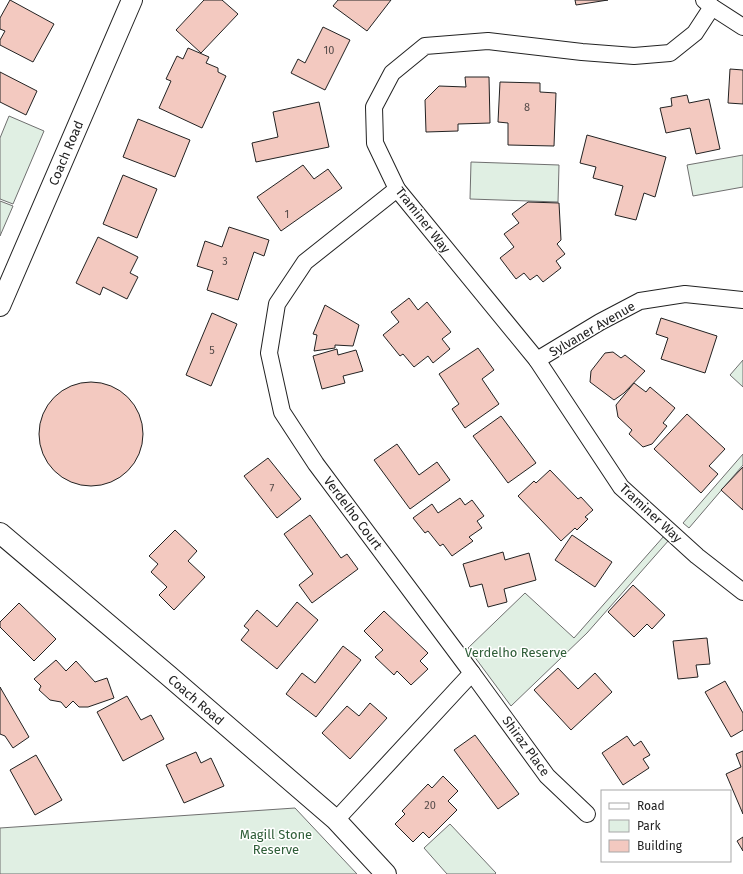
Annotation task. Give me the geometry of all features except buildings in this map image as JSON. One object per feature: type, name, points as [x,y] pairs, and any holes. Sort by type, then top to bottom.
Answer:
[{"type":"street","name":"Coach Road","points":[[0,306],[132,0]]},
{"type":"street","points":[[708,3],[743,27]]},
{"type":"street","name":"Traminer Way","points":[[708,3],[695,34],[670,53],[634,56],[582,52],[488,41],[425,46],[392,73],[374,107],[375,143],[397,189],[538,360],[621,487],[697,556],[743,592]]},
{"type":"street","name":"Verdelho Court","points":[[397,189],[304,262],[277,304],[269,353],[282,412],[316,464],[472,673]]},
{"type":"street","name":"Sylvaner Avenue","points":[[538,360],[600,322],[640,301],[685,294],[743,300]]},
{"type":"street","name":"Coach Road","points":[[0,533],[336,820],[386,874]]},
{"type":"street","points":[[336,820],[472,673]]},
{"type":"street","name":"Shiraz Place","points":[[472,673],[546,776],[587,814]]},
{"type":"green space","points":[[9,116],[44,131],[13,204],[0,199],[0,138]]},
{"type":"green space","points":[[743,155],[743,187],[693,196],[687,165]]},
{"type":"green space","points":[[471,162],[559,165],[558,202],[470,199]]},
{"type":"green space","points":[[0,201],[13,206],[0,236]]},
{"type":"green space","points":[[743,360],[743,387],[730,375]]},
{"type":"green space","points":[[743,454],[743,465],[689,528],[683,523]]},
{"type":"green space","name":"Verdelho Reserve","points":[[664,536],[669,540],[587,633],[511,706],[468,648],[525,593],[574,638]]},
{"type":"green space","name":"Magill Stone Reserve","points":[[295,808],[357,874],[0,874],[0,828]]},
{"type":"green space","points":[[450,824],[496,873],[495,874],[447,874],[424,848]]}]
